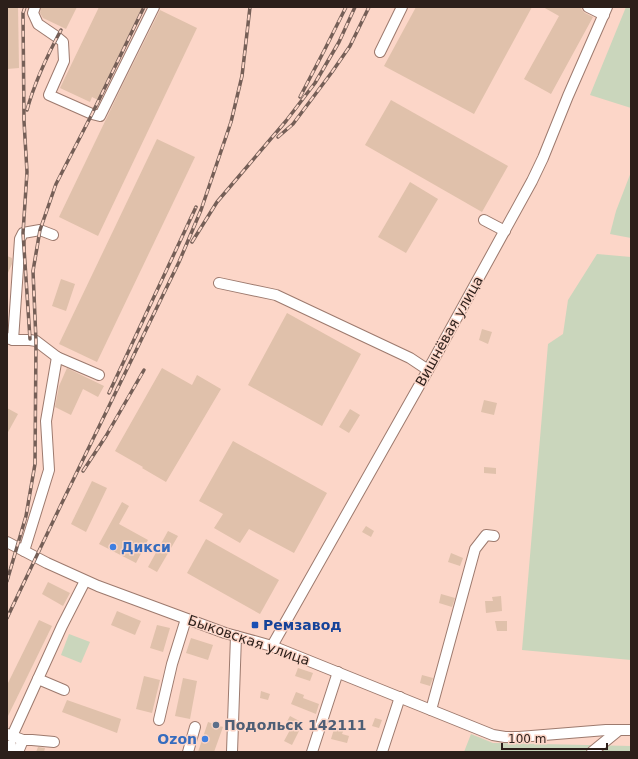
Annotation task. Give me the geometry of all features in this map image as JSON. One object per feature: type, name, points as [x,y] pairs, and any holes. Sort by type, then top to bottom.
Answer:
[{"type":"street","points":[[35,7],[33,13],[38,24],[63,42],[64,61],[49,95],[100,116],[154,7]]},
{"type":"street","points":[[380,52],[402,7]]},
{"type":"street","points":[[588,7],[605,11]]},
{"type":"street","name":"Вишнёвая улица","points":[[272,646],[428,370],[532,181],[605,11]]},
{"type":"street","points":[[484,220],[505,231]]},
{"type":"street","points":[[53,235],[40,230],[23,233],[20,239],[10,339],[36,341],[57,357],[99,375]]},
{"type":"street","points":[[219,283],[276,295],[410,358],[428,370]]},
{"type":"street","points":[[24,551],[49,470],[46,421],[57,357]]},
{"type":"street","points":[[431,710],[475,549],[486,535],[494,536]]},
{"type":"street","name":"Быковская улица","points":[[7,542],[85,581],[186,619],[236,636],[272,646],[493,735],[519,737],[606,730],[631,730]]},
{"type":"street","points":[[9,742],[85,581]]},
{"type":"street","points":[[159,720],[172,664],[186,619]]},
{"type":"street","points":[[232,752],[236,636]]},
{"type":"street","points":[[312,752],[338,672]]},
{"type":"street","points":[[38,678],[64,690]]},
{"type":"street","points":[[382,752],[400,697]]},
{"type":"street","points":[[188,752],[195,727]]},
{"type":"street","points":[[592,752],[619,730]]},
{"type":"street","points":[[9,742],[23,740],[54,742]]},
{"type":"street","points":[[18,752],[23,740]]},
{"type":"green space","points":[[626,7],[631,7],[631,108],[590,95]]},
{"type":"green space","points":[[631,172],[631,238],[610,234],[616,211]]},
{"type":"green space","points":[[597,254],[631,257],[631,660],[522,650],[548,344],[563,334],[568,300]]},
{"type":"green space","points":[[69,634],[90,642],[81,663],[61,655]]},
{"type":"green space","points":[[471,734],[493,743],[631,746],[631,752],[464,752]]},
{"type":"building","points":[[7,7],[18,7],[19,68],[7,69]]},
{"type":"building","points":[[41,7],[77,7],[66,29],[43,18],[40,13]]},
{"type":"building","points":[[99,7],[142,7],[98,100],[92,97],[90,102],[60,88]]},
{"type":"building","points":[[416,7],[532,7],[474,114],[384,66]]},
{"type":"building","points":[[543,7],[581,7],[585,13],[593,17],[551,94],[524,79],[559,16]]},
{"type":"building","points":[[160,10],[197,28],[98,236],[59,217]]},
{"type":"building","points":[[391,100],[508,166],[482,212],[365,145]]},
{"type":"building","points":[[157,139],[195,157],[97,362],[59,344]]},
{"type":"building","points":[[410,182],[438,199],[406,253],[378,237]]},
{"type":"building","points":[[7,256],[12,258],[12,264],[7,275]]},
{"type":"building","points":[[61,279],[75,284],[66,311],[52,306]]},
{"type":"building","points":[[287,313],[361,354],[322,426],[248,385]]},
{"type":"building","points":[[482,329],[492,332],[488,344],[479,340]]},
{"type":"building","points":[[67,368],[104,386],[98,397],[83,389],[71,415],[55,407],[59,386]]},
{"type":"building","points":[[162,368],[192,385],[197,375],[221,389],[166,482],[115,451]]},
{"type":"building","points":[[484,400],[497,403],[494,415],[481,412]]},
{"type":"building","points":[[7,408],[18,414],[7,434]]},
{"type":"building","points":[[350,409],[360,415],[349,433],[339,427]]},
{"type":"building","points":[[233,441],[327,493],[294,553],[249,529],[240,543],[214,528],[223,514],[199,501]]},
{"type":"building","points":[[484,467],[496,468],[496,474],[484,473]]},
{"type":"building","points":[[92,481],[107,488],[86,532],[71,524]]},
{"type":"building","points":[[122,502],[129,506],[119,524],[148,540],[136,563],[99,544]]},
{"type":"building","points":[[366,526],[374,531],[371,537],[362,532]]},
{"type":"building","points":[[168,531],[178,536],[157,572],[148,567]]},
{"type":"building","points":[[206,539],[279,580],[260,614],[187,573]]},
{"type":"building","points":[[451,553],[463,558],[460,566],[448,562]]},
{"type":"building","points":[[48,582],[70,593],[63,606],[42,594]]},
{"type":"building","points":[[441,594],[455,598],[452,607],[439,603]]},
{"type":"building","points":[[501,596],[502,611],[486,613],[485,601],[493,601],[492,597]]},
{"type":"building","points":[[117,611],[141,621],[135,635],[111,625]]},
{"type":"building","points":[[39,620],[52,626],[7,718],[7,685]]},
{"type":"building","points":[[495,621],[507,621],[507,631],[497,631]]},
{"type":"building","points":[[157,625],[170,628],[163,652],[150,648]]},
{"type":"building","points":[[191,638],[213,645],[208,660],[186,653]]},
{"type":"building","points":[[298,668],[313,673],[310,681],[295,676]]},
{"type":"building","points":[[422,675],[433,678],[430,686],[420,683]]},
{"type":"building","points":[[144,676],[160,680],[152,713],[136,709]]},
{"type":"building","points":[[183,678],[197,681],[190,719],[175,716]]},
{"type":"building","points":[[261,691],[270,694],[268,700],[260,698]]},
{"type":"building","points":[[296,692],[304,695],[303,698],[319,704],[316,714],[291,704]]},
{"type":"building","points":[[67,700],[121,719],[117,733],[62,712]]},
{"type":"building","points":[[290,716],[303,723],[292,745],[284,741],[290,730],[284,727]]},
{"type":"building","points":[[375,718],[382,720],[379,728],[372,726]]},
{"type":"building","points":[[208,722],[223,727],[214,752],[198,752]]},
{"type":"building","points":[[335,726],[344,729],[342,734],[349,736],[347,743],[331,739]]},
{"type":"building","points":[[38,747],[45,748],[44,752],[36,752]]},
{"type":"railway","points":[[25,7],[23,13],[24,121],[27,172],[23,233],[30,339]]},
{"type":"railway","points":[[7,581],[26,516],[35,464],[36,341],[33,271],[40,230],[56,184],[144,7]]},
{"type":"railway","points":[[7,618],[179,262],[201,210],[231,122],[242,76],[250,7]]},
{"type":"railway","points":[[300,97],[346,7]]},
{"type":"railway","points":[[192,242],[217,202],[286,121],[315,83],[339,42],[355,7]]},
{"type":"railway","points":[[278,137],[293,124],[332,72],[350,46],[369,7]]},
{"type":"railway","points":[[27,110],[42,69],[61,30]]},
{"type":"railway","points":[[109,393],[196,207]]},
{"type":"railway","points":[[83,471],[106,436],[144,370]]},
{"type":"place","name":"Дикси","points":[[113,547]]},
{"type":"place","name":"Ремзавод","points":[[255,625]]},
{"type":"place","name":"Подольск 142111","points":[[216,725]]},
{"type":"place","name":"Ozon","points":[[205,739]]}]
